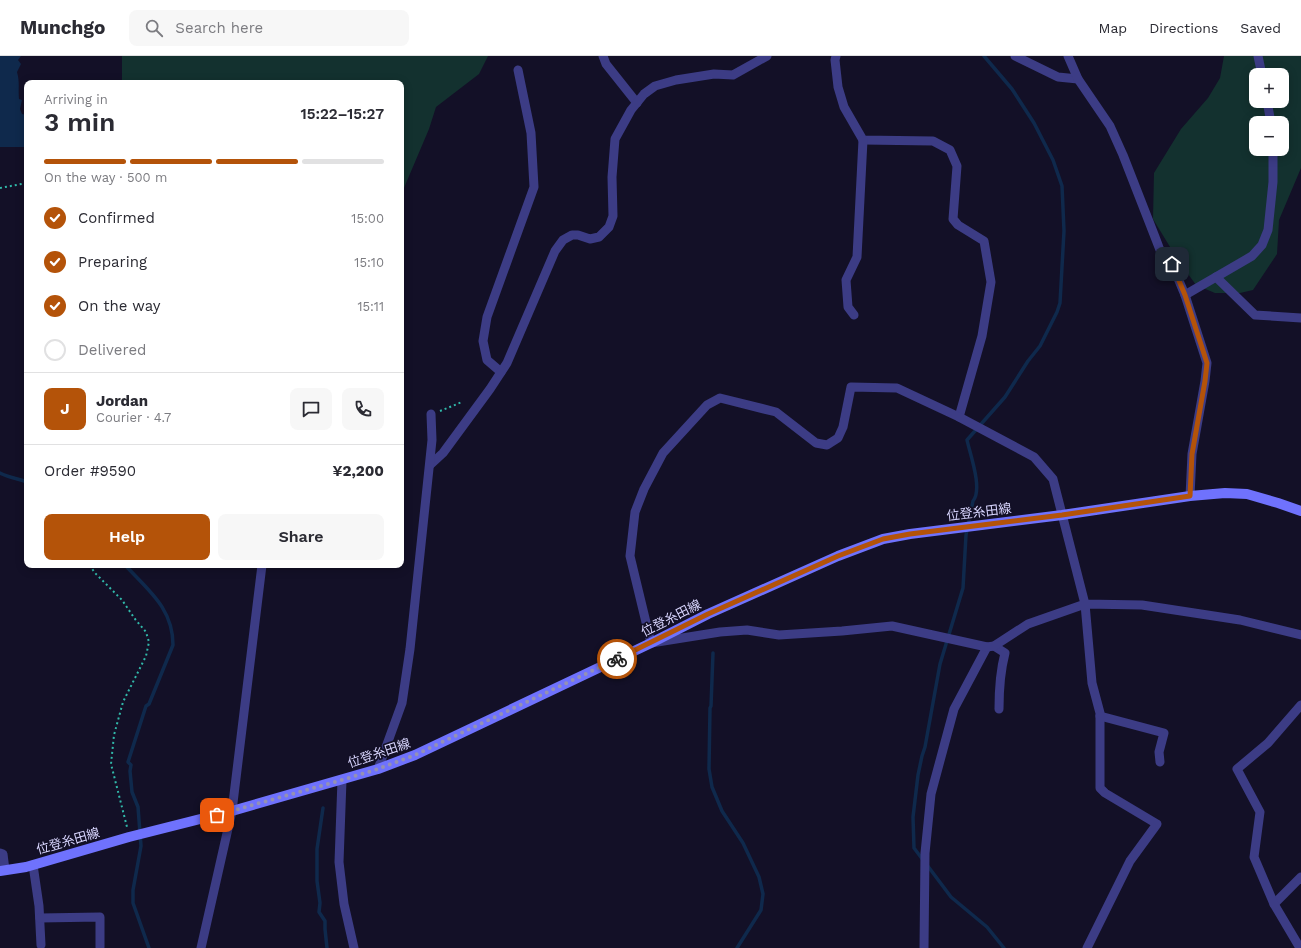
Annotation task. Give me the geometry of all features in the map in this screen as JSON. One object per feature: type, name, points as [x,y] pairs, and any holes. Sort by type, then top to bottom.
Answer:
[{"type":"main road","name":"位登糸田線","points":[[2,870],[33,865],[129,837],[232,811],[378,769],[415,755],[651,643],[708,614],[838,556],[883,539],[1190,496],[1225,493],[1247,494],[1301,511]]},
{"type":"street","points":[[603,56],[606,64],[637,103]]},
{"type":"street","points":[[430,465],[443,453],[507,363],[556,251],[563,240],[578,235],[590,239],[600,237],[609,228],[613,216],[612,176],[615,139],[631,110],[644,94],[655,86],[684,78],[714,74],[734,75],[767,56]]},
{"type":"street","points":[[836,56],[835,60],[838,87],[844,107],[863,140],[857,257],[846,280],[848,307],[854,315]]},
{"type":"street","points":[[1015,56],[1058,76],[1078,79]]},
{"type":"street","points":[[1068,56],[1078,79],[1110,126],[1123,155],[1160,250],[1172,264],[1185,295],[1207,363],[1192,454],[1190,496]]},
{"type":"street","points":[[1258,56],[1261,68]]},
{"type":"street","points":[[501,372],[487,360],[483,341],[487,317],[534,187],[531,133],[518,70]]},
{"type":"street","points":[[863,140],[933,141],[950,150],[957,166],[953,219],[958,226],[984,240],[990,282],[982,336],[959,417]]},
{"type":"street","points":[[1185,295],[1252,256],[1262,245],[1268,230],[1273,182],[1273,156]]},
{"type":"street","points":[[1216,277],[1255,315],[1301,318]]},
{"type":"street","points":[[1000,709],[999,684],[1001,668],[1006,653],[991,646],[892,626],[779,635],[747,630],[720,632],[651,643],[630,556],[635,512],[644,489],[663,453],[707,405],[720,398],[776,412],[816,443],[827,445],[838,438],[843,427],[851,387],[897,388],[959,417],[1034,457],[1053,479],[1085,604],[1092,683],[1100,716],[1100,788],[1105,793],[1157,824],[1130,861],[1087,948]]},
{"type":"street","points":[[378,769],[402,703],[410,649],[430,465],[432,440],[431,414]]},
{"type":"street","points":[[201,948],[232,811],[262,568]]},
{"type":"street","points":[[924,948],[925,853],[931,794],[954,709],[991,646],[1028,624],[1085,604],[1142,605],[1240,620],[1301,635]]},
{"type":"street","points":[[1300,948],[1274,904],[1254,857],[1260,812],[1236,769],[1268,743],[1301,705]]},
{"type":"street","points":[[1100,716],[1164,733],[1158,752],[1160,762]]},
{"type":"street","points":[[342,780],[339,862],[344,904],[354,948]]},
{"type":"street","points":[[0,853],[3,854],[2,870]]},
{"type":"street","points":[[33,865],[40,918],[41,945]]},
{"type":"street","points":[[1274,904],[1301,877]]},
{"type":"street","points":[[40,918],[100,917],[100,947]]},
{"type":"path","points":[[0,188],[24,184]]},
{"type":"path","points":[[431,414],[462,402]]},
{"type":"path","points":[[92,568],[122,600],[146,632],[149,642],[146,656],[123,702],[114,735],[111,764],[129,837]]},
{"type":"green space","points":[[122,56],[488,56],[479,74],[436,107],[429,129],[404,188],[404,80],[122,80]]},
{"type":"green space","points":[[1224,56],[1301,56],[1301,168],[1279,220],[1277,254],[1253,290],[1240,293],[1215,293],[1196,285],[1178,260],[1153,219],[1154,173],[1181,129],[1208,98],[1220,78]]},
{"type":"water","points":[[0,56],[21,56],[18,60],[21,64],[17,72],[19,82],[19,99],[22,100],[20,109],[22,114],[24,114],[24,147],[0,147]]},
{"type":"waterway","points":[[923,860],[914,848],[913,817],[918,775],[925,747],[940,664],[963,588],[966,535],[977,488],[975,471],[967,440],[1005,397],[1028,361],[1040,346],[1060,303],[1064,231],[1062,186],[1053,160],[1034,123],[1012,89],[984,56]]},
{"type":"waterway","points":[[0,473],[24,481]]},
{"type":"waterway","points":[[128,568],[158,600],[164,610],[169,620],[173,645],[149,704],[146,706],[128,762],[131,765],[130,771],[132,792],[138,807],[141,846],[133,890],[133,903],[149,948]]},
{"type":"waterway","points":[[713,653],[709,769],[712,787],[722,811],[743,843],[759,877],[763,894],[761,910],[737,948]]},
{"type":"waterway","points":[[323,808],[317,849],[317,881],[320,903],[319,912],[325,921],[327,948]]},
{"type":"waterway","points":[[927,865],[951,897],[987,927],[1004,948]]},
{"type":"way so far","points":[[217,815],[342,780],[378,769],[415,755],[617,659]]},
{"type":"route","points":[[617,659],[708,614],[838,556],[883,539],[910,534],[1062,515],[1190,496],[1192,454],[1207,363],[1185,295],[1172,264]]}]
